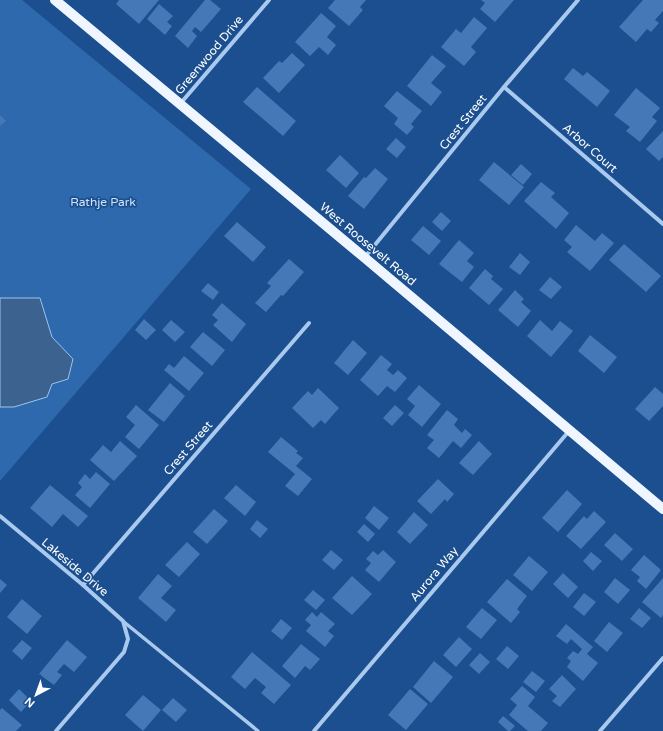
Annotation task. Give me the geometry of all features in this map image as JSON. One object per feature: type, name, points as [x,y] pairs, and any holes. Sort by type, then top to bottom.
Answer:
[{"type":"main road","name":"West Roosevelt Road","points":[[55,0],[663,509]]},
{"type":"street","name":"Greenwood Drive","points":[[180,105],[269,0]]},
{"type":"street","name":"Crest Street","points":[[365,258],[504,87],[578,0]]},
{"type":"street","name":"Arbor Court","points":[[504,87],[663,224]]},
{"type":"street","name":"Crest Street","points":[[83,586],[309,323]]},
{"type":"street","name":"Aurora Way","points":[[314,731],[570,430]]},
{"type":"street","name":"Lakeside Drive","points":[[0,516],[123,621]]},
{"type":"street","points":[[56,731],[124,652],[128,639],[123,621]]},
{"type":"street","points":[[123,621],[258,731]]},
{"type":"street","points":[[600,731],[663,658]]},
{"type":"green space","name":"Rathje Park","points":[[0,0],[22,0],[251,189],[0,481]]},
{"type":"shaded area","points":[[0,298],[40,298],[52,337],[73,359],[68,379],[52,384],[47,397],[14,407],[0,407]]},
{"type":"building","points":[[119,0],[159,0],[139,24],[116,4]]},
{"type":"building","points":[[205,0],[210,0],[221,9],[201,32],[195,27],[192,31],[197,36],[188,48],[175,36]]},
{"type":"building","points":[[335,0],[366,0],[360,7],[363,10],[349,26],[328,8]]},
{"type":"building","points":[[481,0],[514,0],[495,22],[480,9],[485,3]]},
{"type":"building","points":[[643,0],[663,0],[663,11],[655,20],[659,23],[651,32],[647,29],[636,42],[619,27]]},
{"type":"building","points":[[159,4],[173,16],[167,22],[172,26],[165,35],[147,19]]},
{"type":"building","points":[[321,13],[336,26],[327,37],[336,45],[328,55],[319,47],[310,56],[295,42]]},
{"type":"building","points":[[474,17],[487,28],[471,47],[476,52],[464,66],[441,47],[456,29],[461,33]]},
{"type":"building","points":[[292,53],[305,65],[279,93],[263,78],[279,61],[282,63]]},
{"type":"building","points":[[432,55],[446,66],[431,83],[442,92],[431,106],[407,86]]},
{"type":"building","points":[[573,68],[583,76],[587,72],[610,91],[597,107],[564,79]]},
{"type":"building","points":[[257,87],[296,121],[283,136],[243,102]]},
{"type":"building","points":[[636,88],[660,108],[652,117],[657,121],[640,142],[626,131],[630,127],[614,115]]},
{"type":"building","points":[[397,91],[422,111],[411,124],[414,127],[407,135],[394,124],[398,118],[384,106]]},
{"type":"building","points":[[0,115],[6,121],[0,126]]},
{"type":"building","points":[[663,131],[663,157],[659,161],[646,149]]},
{"type":"building","points":[[396,138],[406,147],[397,158],[386,149]]},
{"type":"building","points":[[340,155],[359,173],[346,188],[326,170]]},
{"type":"building","points":[[494,162],[524,187],[509,205],[479,180]]},
{"type":"building","points":[[521,164],[532,174],[523,185],[511,175]]},
{"type":"building","points":[[375,168],[388,179],[364,209],[348,196],[364,177],[366,178]]},
{"type":"building","points":[[541,182],[555,193],[551,197],[569,213],[556,229],[524,201]]},
{"type":"building","points":[[441,212],[451,221],[442,231],[432,222]]},
{"type":"building","points":[[237,222],[266,247],[253,262],[224,236]]},
{"type":"building","points":[[576,225],[595,241],[602,233],[614,243],[590,271],[567,252],[572,247],[564,240]]},
{"type":"building","points":[[423,226],[441,241],[429,255],[411,240]]},
{"type":"building","points":[[459,240],[474,253],[467,261],[474,267],[462,282],[439,264]]},
{"type":"building","points":[[624,244],[661,276],[646,292],[609,260]]},
{"type":"building","points":[[520,253],[530,262],[520,275],[509,267]]},
{"type":"building","points":[[289,259],[304,272],[283,296],[281,295],[266,312],[255,303],[271,286],[267,283]]},
{"type":"building","points":[[485,269],[493,276],[491,279],[503,289],[489,305],[469,288]]},
{"type":"building","points":[[550,277],[562,287],[551,299],[539,290]]},
{"type":"building","points":[[208,283],[219,292],[213,300],[201,291]]},
{"type":"building","points":[[515,290],[524,299],[521,302],[531,311],[518,327],[498,310]]},
{"type":"building","points":[[222,303],[246,324],[232,342],[213,325],[218,320],[212,315]]},
{"type":"building","points":[[144,319],[156,330],[146,340],[135,330]]},
{"type":"building","points":[[171,320],[185,332],[175,342],[162,330]]},
{"type":"building","points":[[540,320],[552,331],[560,321],[573,331],[551,357],[527,336]]},
{"type":"building","points":[[203,332],[225,350],[212,366],[190,347]]},
{"type":"building","points":[[590,335],[617,357],[604,373],[578,351]]},
{"type":"building","points":[[353,340],[367,353],[348,375],[334,363]]},
{"type":"building","points":[[381,355],[392,364],[387,370],[393,375],[398,370],[407,378],[395,392],[387,386],[378,396],[360,380]]},
{"type":"building","points":[[184,356],[204,373],[189,391],[164,370],[169,364],[174,368]]},
{"type":"building","points":[[170,383],[185,396],[164,422],[148,410]]},
{"type":"building","points":[[419,385],[441,404],[422,427],[408,415],[415,406],[407,399]]},
{"type":"building","points":[[655,387],[663,394],[663,406],[649,421],[635,409]]},
{"type":"building","points":[[318,388],[339,408],[325,424],[321,420],[313,428],[292,408],[308,391],[312,395]]},
{"type":"building","points":[[136,405],[159,425],[139,449],[125,437],[135,425],[126,417]]},
{"type":"building","points":[[395,405],[404,413],[392,426],[383,418]]},
{"type":"building","points":[[447,410],[458,419],[454,425],[462,433],[465,429],[472,435],[461,448],[453,441],[439,458],[427,448],[434,440],[427,435]]},
{"type":"building","points":[[281,437],[298,451],[296,453],[303,458],[296,466],[312,479],[298,496],[285,486],[295,474],[268,452]]},
{"type":"building","points":[[120,441],[137,456],[114,481],[90,460],[103,445],[111,452]]},
{"type":"building","points":[[479,441],[492,454],[473,475],[459,463]]},
{"type":"building","points":[[96,472],[110,484],[90,508],[75,495],[82,487],[78,483],[85,474],[90,479]]},
{"type":"building","points":[[438,479],[454,494],[447,502],[445,499],[431,514],[417,501]]},
{"type":"building","points":[[50,485],[88,516],[78,527],[63,514],[52,527],[30,508]]},
{"type":"building","points":[[236,485],[256,502],[245,516],[224,498]]},
{"type":"building","points":[[567,490],[582,504],[558,532],[542,518]]},
{"type":"building","points":[[374,506],[389,518],[379,530],[365,518]]},
{"type":"building","points":[[214,509],[228,521],[207,544],[193,532]]},
{"type":"building","points":[[594,511],[606,522],[581,549],[566,536],[584,516],[587,519]]},
{"type":"building","points":[[414,512],[428,525],[410,544],[397,532]]},
{"type":"building","points":[[257,520],[268,529],[260,538],[250,529]]},
{"type":"building","points":[[364,524],[375,534],[368,542],[357,532]]},
{"type":"building","points":[[615,533],[633,549],[622,561],[604,545]]},
{"type":"building","points":[[187,542],[200,554],[179,577],[165,565]]},
{"type":"building","points":[[331,550],[343,560],[334,570],[322,560]]},
{"type":"building","points":[[383,550],[396,562],[379,582],[365,570],[371,563],[366,559],[373,551],[378,555]]},
{"type":"building","points":[[591,552],[602,561],[593,571],[583,561]]},
{"type":"building","points":[[644,555],[661,570],[646,589],[637,581],[640,577],[631,570]]},
{"type":"building","points":[[529,556],[548,572],[532,591],[513,575]]},
{"type":"building","points":[[563,573],[578,587],[568,598],[553,584]]},
{"type":"building","points":[[158,574],[172,586],[161,598],[176,610],[166,622],[138,598]]},
{"type":"building","points":[[352,576],[372,594],[352,615],[332,598]]},
{"type":"building","points":[[615,578],[630,590],[618,604],[604,592]]},
{"type":"building","points":[[663,578],[663,615],[661,618],[642,602]]},
{"type":"building","points":[[0,579],[7,585],[0,593]]},
{"type":"building","points":[[507,579],[527,596],[517,609],[520,612],[511,623],[487,602]]},
{"type":"building","points":[[313,590],[325,600],[316,610],[304,600]]},
{"type":"building","points":[[584,593],[596,602],[584,616],[573,607]]},
{"type":"building","points":[[22,599],[42,616],[27,634],[7,617]]},
{"type":"building","points":[[482,608],[497,620],[481,639],[466,627]]},
{"type":"building","points":[[639,608],[651,618],[642,628],[630,619]]},
{"type":"building","points":[[312,612],[317,617],[321,612],[335,624],[328,631],[334,636],[325,647],[306,631],[311,625],[305,620]]},
{"type":"building","points":[[281,619],[292,628],[282,640],[271,631]]},
{"type":"building","points":[[609,622],[623,633],[607,652],[594,641]]},
{"type":"building","points":[[566,624],[593,647],[587,654],[598,663],[583,681],[567,667],[571,661],[567,658],[573,651],[578,654],[582,649],[571,639],[567,644],[556,636]]},
{"type":"building","points":[[459,637],[472,649],[456,667],[443,655]]},
{"type":"building","points":[[22,640],[32,648],[22,660],[12,651]]},
{"type":"building","points":[[67,640],[87,657],[74,672],[64,664],[57,672],[62,675],[54,685],[39,674]]},
{"type":"building","points":[[301,644],[320,659],[310,670],[305,666],[295,678],[282,666]]},
{"type":"building","points":[[507,646],[519,656],[508,669],[496,659]]},
{"type":"building","points":[[252,652],[291,685],[274,704],[261,693],[266,687],[255,678],[245,689],[231,677]]},
{"type":"building","points":[[480,653],[490,662],[479,674],[469,665]]},
{"type":"building","points":[[434,661],[453,677],[431,703],[413,687]]},
{"type":"building","points":[[532,671],[545,681],[536,692],[523,682]]},
{"type":"building","points":[[562,675],[576,689],[560,707],[552,701],[557,696],[549,689]]},
{"type":"building","points":[[522,686],[535,697],[528,706],[548,723],[541,731],[528,731],[509,715],[517,705],[510,699]]},
{"type":"building","points":[[19,689],[31,701],[21,712],[9,700]]},
{"type":"building","points":[[410,689],[428,704],[406,730],[388,715]]},
{"type":"building","points":[[143,695],[161,710],[143,731],[125,715]]},
{"type":"building","points":[[173,698],[187,710],[176,722],[162,710]]},
{"type":"building","points":[[2,708],[22,725],[16,731],[0,731],[0,710]]},
{"type":"building","points":[[503,716],[515,726],[510,731],[498,722]]}]
